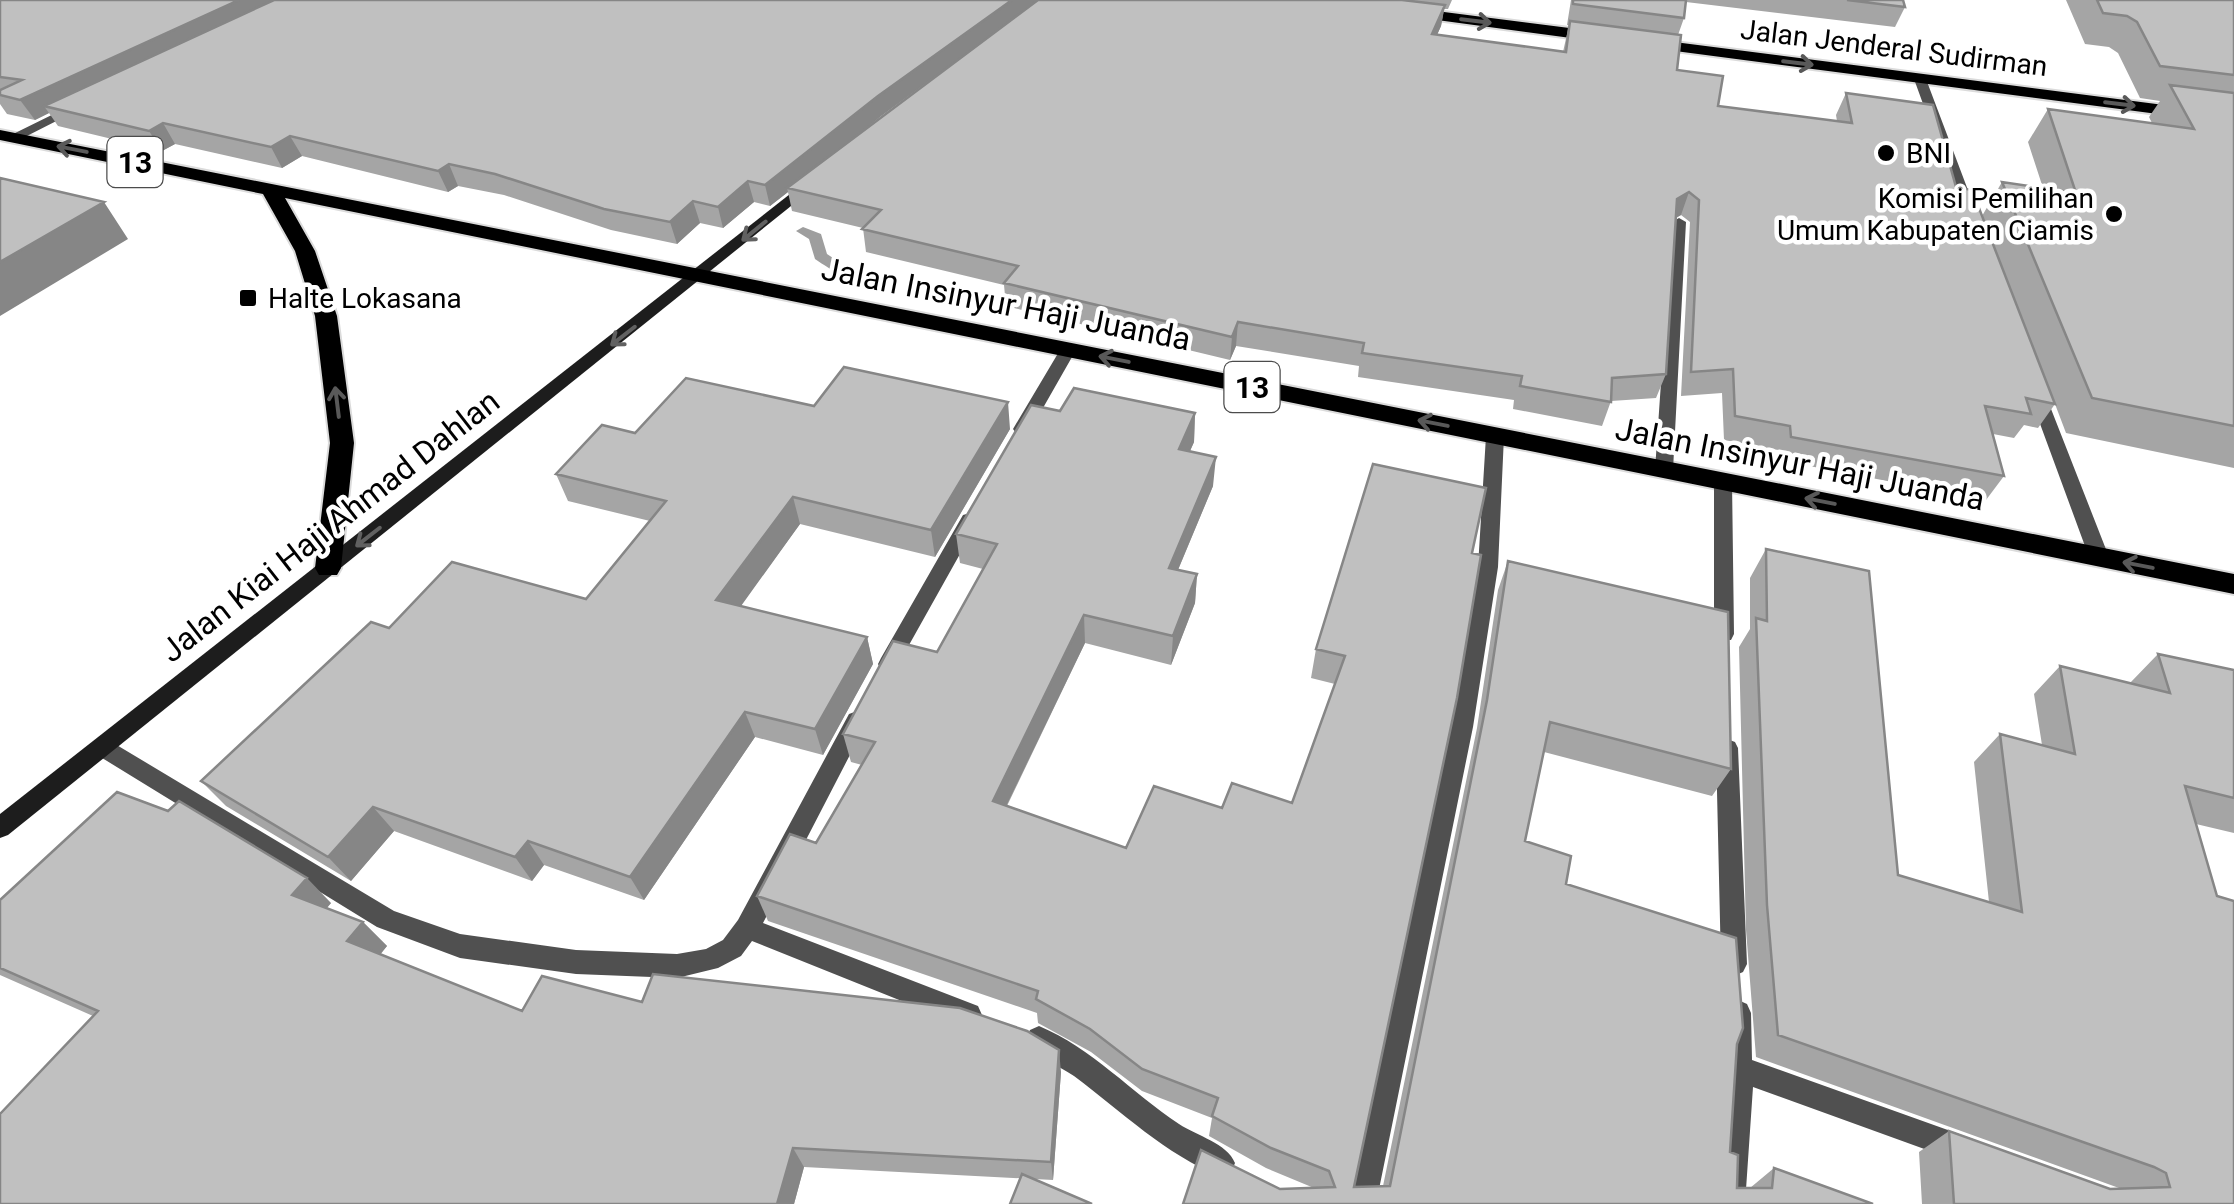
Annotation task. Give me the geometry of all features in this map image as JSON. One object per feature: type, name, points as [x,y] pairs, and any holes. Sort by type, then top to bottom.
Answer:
[{"type":"highway","name":"Jalan Jenderal Sudirman","points":[[1388,10],[2234,119]]},
{"type":"highway","name":"Jalan Insinyur Haji Juanda","points":[[6,136],[2234,584]]},
{"type":"highway","points":[[270,190],[304,251],[326,316],[342,442],[328,568]]},
{"type":"main road","name":"Jalan Kiai Haji Ahmad Dahlan","points":[[0,828],[700,276],[828,170]]},
{"type":"street","points":[[1920,78],[1975,226]]},
{"type":"street","points":[[6,136],[85,104]]},
{"type":"street","points":[[1664,470],[1679,222]]},
{"type":"street","points":[[1011,449],[1068,350]]},
{"type":"street","points":[[2030,373],[2099,557]]},
{"type":"street","points":[[1362,1204],[1462,728],[1488,567],[1495,436]]},
{"type":"street","points":[[1723,482],[1725,650]]},
{"type":"street","points":[[102,747],[386,918],[460,946],[576,962],[676,966],[709,960],[732,948],[747,928],[874,689],[982,498]]},
{"type":"street","points":[[1726,728],[1729,913],[1739,1068],[1731,1204]]},
{"type":"street","points":[[747,928],[986,1021]]},
{"type":"street","points":[[1022,1033],[1080,1064],[1170,1135],[1238,1172]]},
{"type":"street","points":[[1739,1068],[1983,1156]]},
{"type":"building","points":[[0,0],[239,0],[20,100],[0,95],[0,90],[22,80],[0,77]]},
{"type":"building","points":[[274,0],[1012,0],[878,96],[765,185],[748,181],[718,207],[693,201],[670,222],[604,209],[495,174],[449,164],[438,171],[290,136],[271,147],[163,123],[149,131],[44,106]]},
{"type":"building","points":[[1038,0],[1402,0],[1445,5],[1432,34],[1566,52],[1570,21],[1681,35],[1677,70],[1723,76],[1718,106],[1852,123],[1846,93],[1933,105],[1956,187],[1972,190],[2055,404],[2026,398],[2031,414],[1985,406],[2004,476],[1791,437],[1790,426],[1735,416],[1733,369],[1691,372],[1699,200],[1689,192],[1677,199],[1666,374],[1612,378],[1611,402],[1520,386],[1522,376],[1362,353],[1364,343],[1238,322],[1232,337],[1004,283],[1018,266],[862,229],[881,210],[787,188]]},
{"type":"building","points":[[1573,0],[1686,0],[1684,18],[1573,4]]},
{"type":"building","points":[[1847,0],[1903,0],[1905,7]]},
{"type":"building","points":[[2097,0],[2234,0],[2234,75],[2160,66],[2137,22],[2127,16],[2103,13]]},
{"type":"building","name":"Komisi Pemilihan Umum Kabupaten Ciamis","points":[[2170,85],[2234,93],[2234,426],[2092,398],[2002,182],[2076,193],[2048,109],[2194,129]]},
{"type":"building","points":[[0,178],[104,202],[0,262]]},
{"type":"building","points":[[844,367],[1008,402],[931,530],[793,497],[716,600],[867,637],[815,729],[745,712],[630,877],[528,841],[515,857],[373,807],[328,857],[201,781],[371,622],[389,628],[452,562],[586,599],[666,501],[556,474],[602,425],[635,433],[686,378],[814,406]]},
{"type":"building","points":[[1074,388],[1195,413],[1179,449],[1216,457],[1169,568],[1197,574],[1173,636],[1084,615],[993,801],[1126,848],[1154,786],[1222,808],[1232,783],[1292,803],[1345,656],[1316,649],[1373,464],[1486,488],[1472,553],[1481,555],[1457,698],[1354,1187],[1390,1186],[1487,700],[1508,561],[1728,612],[1731,769],[1550,722],[1525,841],[1571,856],[1566,884],[1736,938],[1743,1028],[1737,1044],[1730,1152],[1738,1155],[1737,1188],[1772,1188],[1774,1168],[1873,1204],[1183,1204],[1201,1150],[1280,1189],[1335,1187],[1329,1171],[1271,1148],[1212,1116],[1218,1098],[1142,1069],[1090,1029],[1036,999],[1038,991],[757,896],[790,834],[816,843],[875,742],[843,734],[893,641],[937,652],[997,544],[956,534],[1031,405],[1060,411]]},
{"type":"building","points":[[1766,549],[1869,571],[1898,875],[2022,912],[2000,734],[2075,754],[2060,666],[2170,693],[2158,654],[2234,670],[2234,798],[2185,786],[2217,896],[2234,901],[2234,1204],[1954,1204],[1949,1131],[2110,1189],[2170,1187],[2166,1173],[2154,1167],[1778,1035],[1767,905],[1756,618],[1767,621]]},
{"type":"building","points":[[117,792],[168,811],[179,801],[307,878],[292,895],[363,922],[347,941],[522,1011],[542,976],[642,1002],[653,974],[960,1008],[1027,1031],[1059,1050],[1051,1162],[793,1148],[777,1204],[0,1204],[0,1114],[98,1011],[0,968],[0,900]]},
{"type":"building","points":[[1022,1174],[1092,1204],[1010,1204]]},
{"type":"waterway","points":[[803,231],[816,237],[820,256],[846,273],[870,281]]},
{"type":"place","name":"BNI","points":[[1886,153]]},
{"type":"place","name":"Komisi Pemilihan Umum Kabupaten Ciamis","points":[[2114,214]]},
{"type":"place","name":"Halte Lokasana","points":[[248,298]]}]
